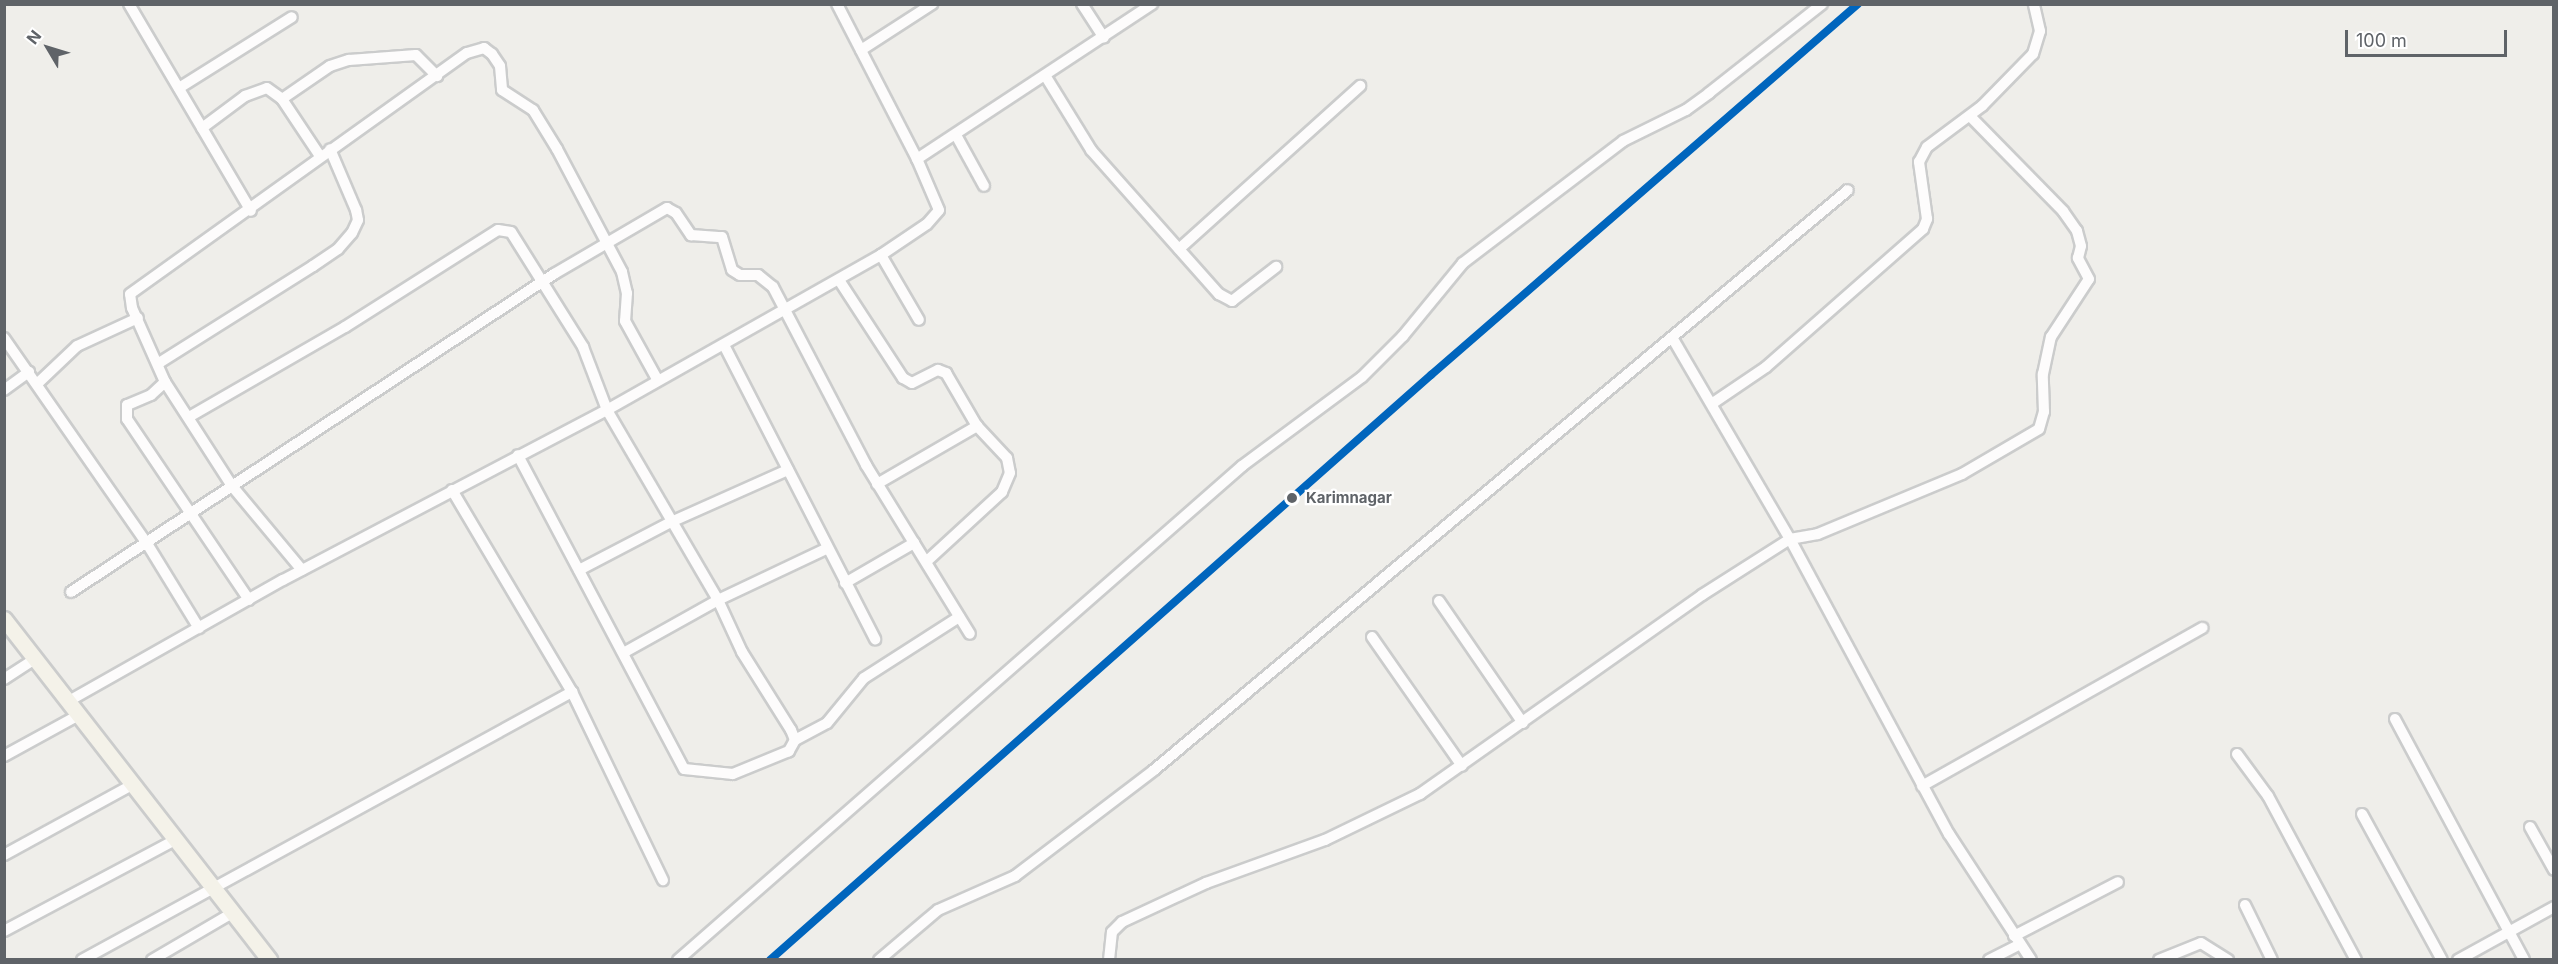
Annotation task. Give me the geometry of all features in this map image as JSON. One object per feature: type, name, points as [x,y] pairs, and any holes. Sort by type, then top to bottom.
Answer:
[{"type":"main road","points":[[4,619],[77,716],[269,960]]},
{"type":"street","points":[[129,4],[251,211]]},
{"type":"street","points":[[67,702],[302,570],[607,410],[657,379],[786,311],[881,255],[927,224],[939,210],[917,159],[837,4]]},
{"type":"street","points":[[861,50],[932,4]]},
{"type":"street","points":[[1082,4],[1104,38]]},
{"type":"street","points":[[917,159],[1046,77],[1152,4]]},
{"type":"street","points":[[678,960],[1242,466],[1362,377],[1403,336],[1463,263],[1623,141],[1702,99],[1822,4]]},
{"type":"street","points":[[1713,403],[1766,367],[1914,239],[1927,219],[1919,162],[1927,147],[1970,116],[2033,54],[2040,30],[2034,4]]},
{"type":"street","points":[[179,87],[292,17]]},
{"type":"street","points":[[302,570],[232,486],[165,382],[159,363],[130,300],[135,288],[251,211],[325,153],[477,48],[492,54],[500,66],[502,90],[528,106],[538,118],[622,272],[627,293],[625,321],[657,379]]},
{"type":"street","points":[[282,99],[330,66],[349,60],[416,55],[437,75]]},
{"type":"street","points":[[1046,77],[1091,150],[1228,301],[1276,267]]},
{"type":"street","points":[[1179,249],[1360,86]]},
{"type":"street","points":[[159,363],[314,266],[352,233],[358,220],[356,210],[325,153],[282,99],[267,88],[256,90],[202,128]]},
{"type":"street","points":[[1109,960],[1112,932],[1122,922],[1206,883],[1325,840],[1420,794],[1702,594],[1790,539],[1818,534],[1962,474],[2039,429],[2044,412],[2043,374],[2051,337],[2090,279],[2078,258],[2081,246],[2076,231],[2063,211],[1970,116]]},
{"type":"street","points":[[956,135],[984,186]]},
{"type":"street","points":[[879,960],[938,910],[1015,876],[1154,770],[1673,339],[1848,190]]},
{"type":"street","points":[[71,592],[542,283],[663,209],[671,209],[691,235],[722,237],[732,270],[767,280],[786,311],[832,406],[877,484],[970,634]]},
{"type":"street","points":[[189,417],[345,327],[498,230],[511,232],[519,240],[542,283],[583,347],[607,410],[718,600],[742,652],[795,740]]},
{"type":"street","points":[[881,255],[919,320]]},
{"type":"street","points":[[839,280],[903,378],[912,383],[938,370],[946,373],[977,426],[1007,458],[1008,482],[926,562]]},
{"type":"street","points":[[37,384],[77,346],[138,318]]},
{"type":"street","points":[[4,338],[146,542],[199,628]]},
{"type":"street","points":[[1673,339],[1713,403],[1790,539],[1922,786],[2031,960]]},
{"type":"street","points":[[724,345],[826,549],[875,639]]},
{"type":"street","points":[[4,390],[29,372]]},
{"type":"street","points":[[165,382],[152,395],[127,405],[125,414],[249,600]]},
{"type":"street","points":[[877,484],[977,426]]},
{"type":"street","points":[[518,455],[625,652],[680,764],[689,772],[733,774],[789,751],[795,740],[827,723],[864,678],[959,617]]},
{"type":"street","points":[[579,570],[672,522],[788,470]]},
{"type":"street","points":[[452,490],[572,692],[663,880]]},
{"type":"street","points":[[844,583],[914,543]]},
{"type":"street","points":[[625,652],[718,600],[826,549]]},
{"type":"street","points":[[1438,601],[1522,723]]},
{"type":"street","points":[[1922,786],[2202,628]]},
{"type":"street","points":[[1372,637],[1462,766]]},
{"type":"street","points":[[4,679],[35,659]]},
{"type":"street","points":[[82,960],[211,887],[572,692]]},
{"type":"street","points":[[4,756],[77,716]]},
{"type":"street","points":[[2395,719],[2524,960]]},
{"type":"street","points":[[2237,754],[2268,796],[2356,960]]},
{"type":"street","points":[[4,855],[132,785]]},
{"type":"street","points":[[2362,814],[2442,960]]},
{"type":"street","points":[[2530,827],[2553,870]]},
{"type":"street","points":[[4,931],[175,840]]},
{"type":"street","points":[[1989,960],[2017,940],[2118,882]]},
{"type":"street","points":[[2245,905],[2272,960]]},
{"type":"street","points":[[2458,960],[2553,907]]},
{"type":"street","points":[[152,960],[232,913]]},
{"type":"street","points":[[2159,960],[2201,943],[2229,960]]},
{"type":"transit line","points":[[770,960],[1431,375],[1858,4]]},
{"type":"place","name":"Karimnagar","points":[[1292,498]]}]
